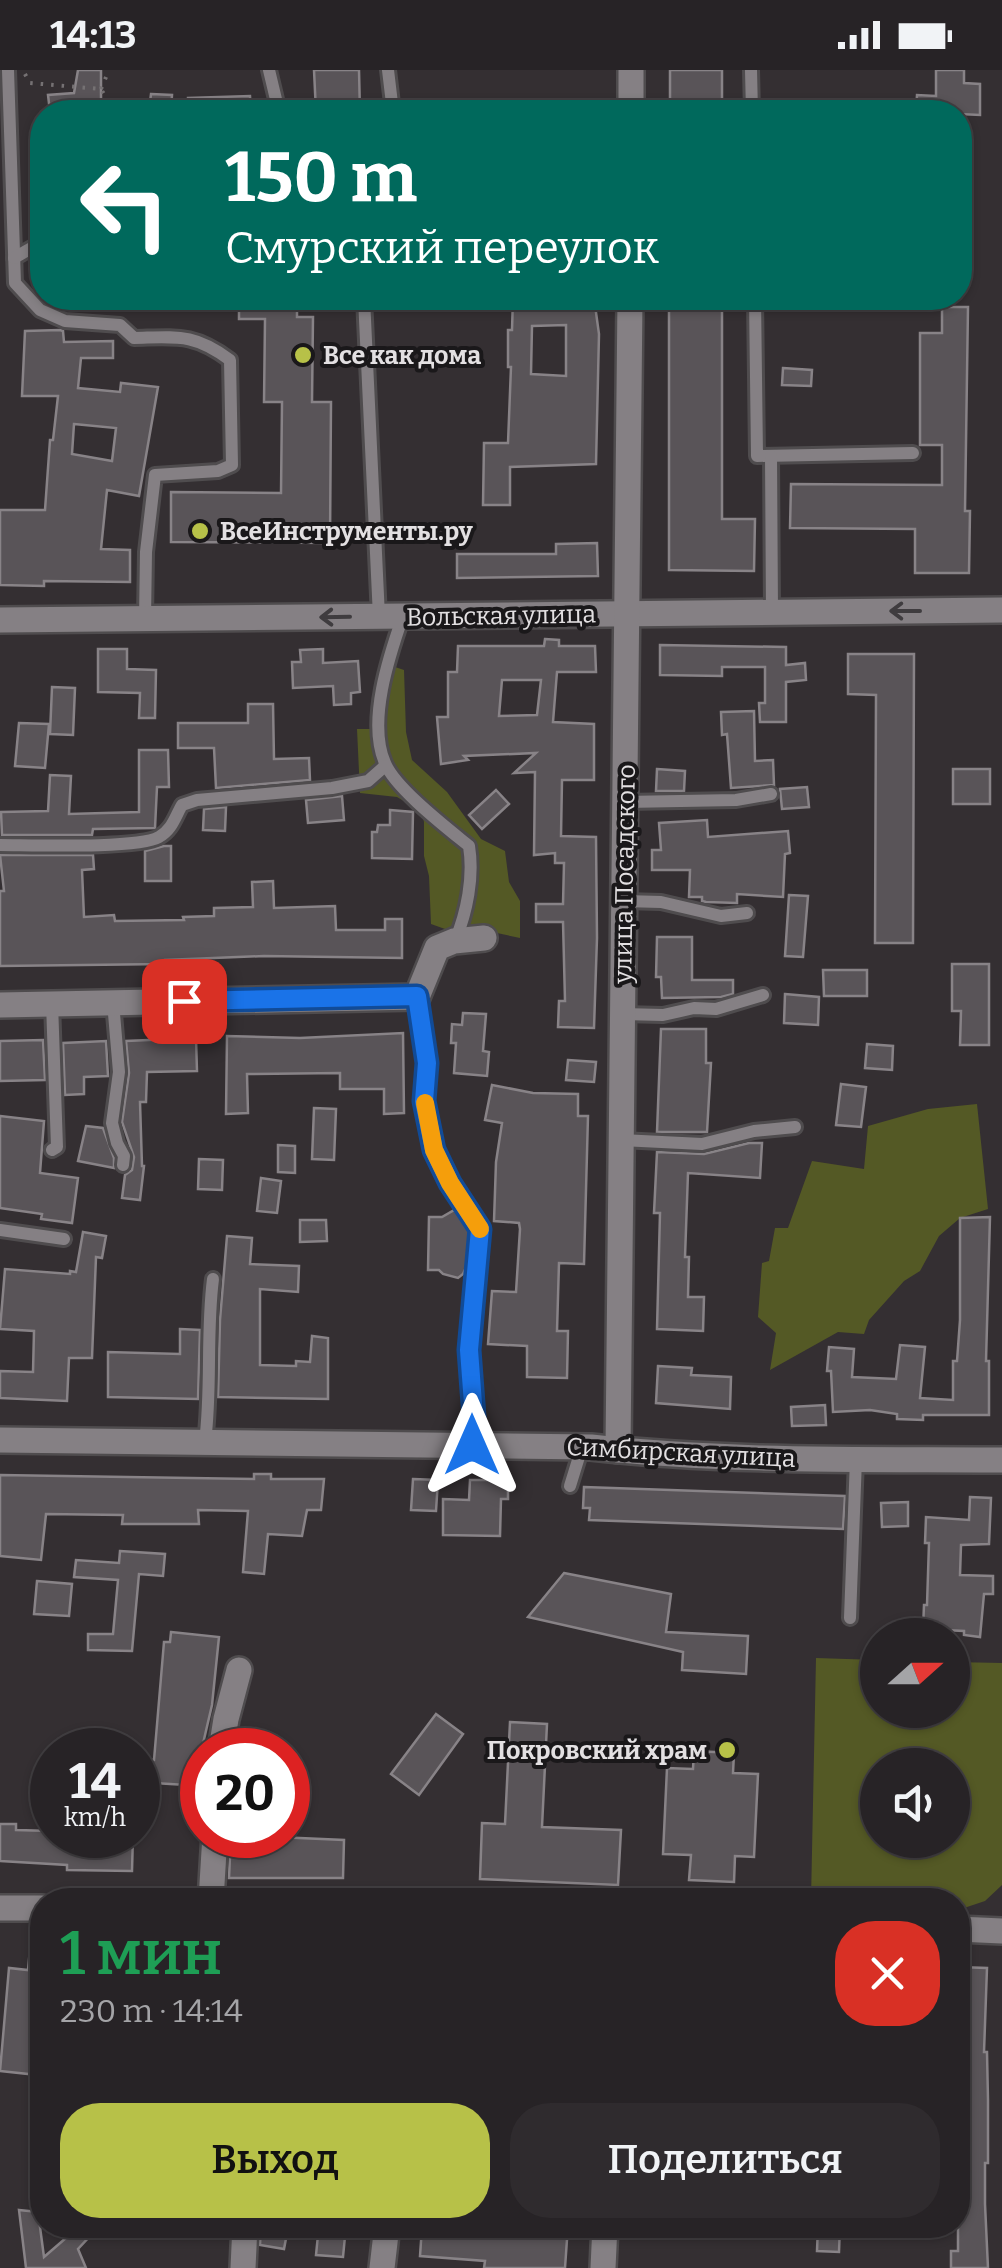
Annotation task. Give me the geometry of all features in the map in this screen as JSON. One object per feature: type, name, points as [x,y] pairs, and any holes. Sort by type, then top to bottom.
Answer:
[{"type":"street","points":[[631,70],[631,100]]},
{"type":"street","name":"улица Посадского","points":[[618,1450],[630,310]]},
{"type":"street","name":"Вольская улица","points":[[0,620],[1002,610]]},
{"type":"street","points":[[0,1005],[417,996],[437,948],[454,941],[484,938]]},
{"type":"street","name":"Симбирская улица","points":[[0,1440],[582,1446],[856,1459],[1002,1460]]},
{"type":"street","points":[[225,1728],[239,1670]]},
{"type":"street","points":[[212,1888],[214,1858]]},
{"type":"street","points":[[0,1908],[30,1908]]},
{"type":"street","points":[[970,1930],[1002,1931]]},
{"type":"street","points":[[243,2268],[244,2238]]},
{"type":"street","points":[[382,2268],[385,2238]]},
{"type":"street","points":[[602,2268],[604,2238]]},
{"type":"lane","points":[[8,70],[15,283],[30,299]]},
{"type":"lane","points":[[269,70],[276,100]]},
{"type":"lane","points":[[388,70],[392,100]]},
{"type":"lane","points":[[752,70],[752,100]]},
{"type":"lane","points":[[14,258],[30,249]]},
{"type":"lane","points":[[40,310],[65,321],[120,325],[134,338],[186,336],[213,347],[230,360],[232,465],[218,472],[155,474],[146,552],[144,619]]},
{"type":"lane","points":[[365,310],[391,616],[380,707],[380,747],[386,766],[469,846],[472,865],[463,921],[454,941]]},
{"type":"lane","points":[[755,310],[757,456],[913,453]]},
{"type":"lane","points":[[771,456],[772,612]]},
{"type":"lane","points":[[0,845],[66,846],[156,839],[170,828],[182,806],[197,800],[332,788],[368,781],[386,766]]},
{"type":"lane","points":[[625,802],[736,800],[771,794]]},
{"type":"lane","points":[[624,900],[660,902],[722,916],[748,913]]},
{"type":"lane","points":[[622,1014],[663,1015],[716,1008],[762,995]]},
{"type":"lane","points":[[417,996],[427,1063],[424,1101],[434,1150],[480,1229],[469,1350],[472,1445]]},
{"type":"lane","points":[[114,1002],[119,1072],[112,1123],[116,1143],[124,1156],[123,1165]]},
{"type":"lane","points":[[52,1003],[57,1146],[52,1150]]},
{"type":"lane","points":[[621,1140],[702,1144],[754,1131],[795,1127]]},
{"type":"lane","points":[[0,1230],[64,1239]]},
{"type":"lane","points":[[205,1442],[210,1402],[208,1314],[213,1279]]},
{"type":"lane","points":[[570,1486],[582,1446]]},
{"type":"lane","points":[[850,1618],[856,1459]]},
{"type":"path","points":[[22,70],[30,83],[102,89]]},
{"type":"path","points":[[108,100],[102,89],[109,70]]},
{"type":"green space","points":[[395,667],[404,670],[406,732],[412,760],[447,792],[481,839],[505,851],[509,882],[520,901],[520,938],[431,924],[421,811],[397,797],[360,793],[357,729],[372,729],[379,686]]},
{"type":"green space","points":[[977,1104],[988,1209],[960,1218],[939,1236],[920,1271],[904,1281],[869,1320],[864,1334],[838,1332],[770,1370],[776,1333],[758,1317],[762,1263],[769,1261],[775,1228],[788,1228],[812,1161],[864,1169],[868,1126],[928,1109]]},
{"type":"green space","points":[[816,1658],[860,1659],[860,1728],[970,1728],[970,1662],[1002,1663],[1002,1885],[985,1901],[970,1906],[970,1888],[811,1888]]},
{"type":"building","points":[[78,70],[101,70],[101,100],[49,100],[48,95],[74,93]]},
{"type":"building","points":[[314,70],[359,70],[360,100],[315,100]]},
{"type":"building","points":[[670,70],[722,70],[722,100],[670,100]]},
{"type":"building","points":[[936,70],[964,70],[964,83],[980,84],[980,115],[972,115],[972,100],[917,100],[917,95],[936,96]]},
{"type":"building","points":[[151,94],[172,95],[172,100],[150,100]]},
{"type":"building","points":[[250,96],[250,100],[188,100]]},
{"type":"building","points":[[239,310],[297,310],[297,317],[313,317],[312,402],[331,402],[330,543],[171,542],[171,492],[281,493],[282,402],[264,402],[265,319],[239,319]]},
{"type":"building","points":[[513,310],[596,310],[599,334],[596,464],[510,467],[510,505],[483,505],[484,443],[508,443],[508,330],[512,330]],"holes":[[[566,325],[566,376],[531,374],[532,326]]]},
{"type":"building","points":[[669,310],[722,310],[722,519],[755,519],[754,571],[669,570]]},
{"type":"building","points":[[942,310],[968,310],[965,511],[970,511],[969,573],[915,573],[915,529],[790,528],[791,484],[942,485],[942,445],[920,445],[920,333],[942,333]]},
{"type":"building","points":[[60,330],[64,342],[113,341],[113,358],[81,358],[78,388],[120,392],[121,383],[158,387],[139,496],[107,490],[101,549],[130,550],[130,582],[0,585],[0,510],[45,510],[58,396],[22,396],[25,331]],"holes":[[[74,424],[116,428],[112,461],[72,454]]]},
{"type":"building","points":[[783,368],[812,370],[811,386],[782,385]]},
{"type":"building","points":[[597,543],[598,576],[457,578],[457,554],[556,554],[556,544]]},
{"type":"building","points":[[545,639],[559,640],[559,646],[595,646],[596,672],[557,672],[553,722],[594,724],[594,780],[562,780],[561,836],[596,837],[594,1028],[558,1027],[559,1001],[565,1001],[563,922],[536,922],[536,904],[563,904],[564,863],[555,863],[555,853],[534,855],[535,772],[514,773],[536,753],[464,756],[468,760],[441,764],[437,717],[448,717],[448,672],[457,672],[458,646],[544,646]],"holes":[[[502,680],[541,680],[537,715],[499,716]]]},
{"type":"building","points":[[660,645],[786,647],[786,665],[805,663],[806,680],[786,682],[786,722],[760,722],[759,703],[765,703],[765,667],[722,667],[722,676],[660,675]]},
{"type":"building","points":[[98,649],[127,649],[127,669],[156,670],[155,718],[139,718],[140,693],[98,692]]},
{"type":"building","points":[[323,649],[323,663],[358,661],[360,692],[351,693],[351,704],[334,705],[333,686],[293,688],[292,662],[301,662],[300,650]]},
{"type":"building","points":[[848,654],[914,654],[913,943],[875,943],[876,695],[848,694]]},
{"type":"building","points":[[52,687],[75,688],[73,735],[50,734]]},
{"type":"building","points":[[248,704],[273,704],[274,759],[309,758],[310,780],[216,788],[214,748],[178,748],[178,723],[248,723]]},
{"type":"building","points":[[754,711],[755,761],[773,760],[774,785],[731,788],[727,734],[722,735],[721,712]]},
{"type":"building","points":[[19,723],[49,724],[45,768],[15,766]]},
{"type":"building","points":[[139,750],[168,750],[169,787],[157,787],[155,828],[93,829],[92,835],[2,835],[1,812],[48,811],[50,775],[71,776],[69,814],[139,812]]},
{"type":"building","points":[[657,769],[685,771],[684,791],[656,791]]},
{"type":"building","points":[[953,769],[990,769],[990,804],[953,804]]},
{"type":"building","points":[[807,787],[809,807],[782,809],[780,789]]},
{"type":"building","points":[[496,790],[509,804],[482,829],[469,815]]},
{"type":"building","points":[[342,796],[344,820],[308,823],[306,800]]},
{"type":"building","points":[[226,807],[225,831],[203,830],[204,809]]},
{"type":"building","points":[[390,810],[413,812],[412,859],[372,858],[372,832],[377,832],[378,825],[390,825]]},
{"type":"building","points":[[707,820],[708,837],[788,831],[790,853],[785,854],[783,897],[737,894],[737,903],[706,902],[702,897],[689,897],[690,870],[652,870],[652,850],[661,850],[659,823]]},
{"type":"building","points":[[171,846],[171,881],[145,881],[145,851]]},
{"type":"building","points":[[0,855],[93,855],[94,869],[82,870],[84,917],[114,915],[115,921],[184,920],[183,917],[214,916],[214,908],[253,907],[252,882],[273,881],[274,908],[335,906],[336,930],[385,930],[385,919],[402,919],[402,958],[264,956],[165,960],[165,964],[0,966],[0,891],[4,891]]},
{"type":"building","points":[[789,895],[808,896],[803,957],[785,956]]},
{"type":"building","points":[[657,937],[692,937],[692,980],[733,980],[733,994],[662,998],[661,977],[656,977]]},
{"type":"building","points":[[952,964],[989,964],[989,1045],[960,1045],[961,1011],[952,1011]]},
{"type":"building","points":[[823,970],[867,970],[867,996],[824,996]]},
{"type":"building","points":[[785,994],[819,997],[818,1025],[784,1023]]},
{"type":"building","points":[[463,1013],[486,1014],[483,1051],[489,1052],[487,1076],[454,1073],[456,1043],[451,1043],[452,1024],[462,1025]]},
{"type":"building","points":[[661,1029],[706,1029],[706,1063],[711,1063],[707,1132],[657,1132]]},
{"type":"building","points":[[403,1033],[404,1113],[384,1114],[384,1089],[340,1089],[340,1073],[247,1074],[248,1113],[226,1114],[227,1036],[300,1038]]},
{"type":"building","points":[[196,1038],[197,1071],[147,1072],[146,1102],[140,1102],[144,1166],[140,1200],[122,1198],[125,1175],[132,1170],[134,1157],[122,1122],[129,1073],[126,1041]]},
{"type":"building","points":[[43,1040],[45,1080],[0,1081],[0,1041]]},
{"type":"building","points":[[106,1041],[108,1076],[84,1077],[84,1094],[65,1095],[63,1043]]},
{"type":"building","points":[[867,1044],[893,1046],[892,1070],[865,1068]]},
{"type":"building","points":[[568,1060],[596,1062],[594,1082],[566,1080]]},
{"type":"building","points":[[841,1084],[866,1087],[861,1127],[836,1125]]},
{"type":"building","points":[[492,1085],[533,1093],[578,1094],[578,1116],[588,1116],[584,1264],[559,1263],[557,1331],[568,1331],[567,1378],[527,1377],[527,1346],[488,1344],[492,1291],[516,1292],[520,1229],[519,1223],[494,1221],[502,1123],[485,1120]]},
{"type":"building","points":[[314,1108],[336,1109],[334,1160],[312,1159]]},
{"type":"building","points":[[0,1116],[44,1121],[40,1173],[78,1178],[72,1223],[0,1208]]},
{"type":"building","points":[[86,1126],[103,1128],[114,1168],[78,1161]]},
{"type":"building","points":[[762,1143],[760,1178],[688,1173],[688,1297],[704,1297],[703,1331],[657,1329],[657,1152],[704,1154]]},
{"type":"building","points":[[278,1145],[295,1146],[295,1173],[278,1172]]},
{"type":"building","points":[[199,1159],[223,1160],[222,1190],[198,1189]]},
{"type":"building","points":[[261,1178],[281,1181],[277,1213],[257,1211]]},
{"type":"building","points":[[456,1209],[471,1232],[468,1263],[458,1278],[428,1270],[429,1217],[442,1217]]},
{"type":"building","points":[[990,1217],[986,1361],[989,1415],[923,1415],[923,1420],[897,1419],[897,1414],[870,1410],[833,1412],[831,1371],[827,1371],[829,1347],[854,1349],[852,1377],[896,1379],[900,1345],[925,1347],[920,1398],[953,1400],[953,1361],[957,1361],[960,1320],[960,1218]]},
{"type":"building","points":[[300,1220],[326,1220],[327,1241],[300,1242]]},
{"type":"building","points":[[83,1232],[106,1236],[102,1258],[96,1257],[92,1358],[69,1358],[67,1401],[0,1398],[0,1371],[33,1372],[34,1331],[0,1329],[5,1269],[76,1272]]},
{"type":"building","points":[[227,1236],[252,1238],[250,1264],[299,1266],[298,1292],[260,1289],[260,1365],[296,1366],[296,1361],[310,1362],[312,1336],[328,1338],[328,1399],[218,1397]]},
{"type":"building","points":[[180,1329],[200,1330],[198,1399],[108,1397],[108,1352],[180,1354]]},
{"type":"building","points":[[658,1366],[692,1368],[691,1375],[731,1377],[730,1409],[656,1403]]},
{"type":"building","points":[[825,1405],[826,1425],[792,1426],[791,1407]]},
{"type":"building","points":[[254,1474],[271,1474],[271,1479],[324,1479],[321,1510],[307,1510],[302,1536],[268,1534],[264,1574],[243,1572],[248,1511],[198,1510],[199,1524],[122,1524],[123,1515],[46,1514],[41,1560],[0,1556],[0,1475],[254,1479]]},
{"type":"building","points":[[413,1479],[438,1480],[436,1511],[411,1510]]},
{"type":"building","points":[[470,1480],[508,1480],[508,1499],[501,1499],[500,1536],[443,1535],[443,1499],[469,1500]]},
{"type":"building","points":[[584,1487],[845,1496],[843,1529],[589,1520],[590,1508],[583,1508]]},
{"type":"building","points":[[970,1497],[991,1498],[989,1544],[961,1545],[960,1575],[993,1576],[993,1594],[984,1594],[980,1637],[970,1636],[970,1618],[923,1618],[929,1543],[925,1543],[926,1517],[969,1520]]},
{"type":"building","points":[[908,1502],[908,1526],[882,1527],[881,1503]]},
{"type":"building","points":[[120,1551],[165,1554],[163,1576],[139,1574],[132,1651],[88,1650],[88,1634],[113,1634],[118,1580],[74,1577],[76,1560],[119,1563]]},
{"type":"building","points":[[564,1573],[671,1594],[666,1632],[748,1636],[746,1674],[682,1670],[683,1652],[528,1617]]},
{"type":"building","points":[[37,1581],[72,1584],[69,1616],[34,1614]]},
{"type":"building","points":[[171,1632],[219,1637],[207,1728],[180,1728],[180,1785],[160,1783],[160,1728],[157,1728],[164,1642],[170,1642]]},
{"type":"building","points":[[436,1714],[463,1734],[419,1795],[391,1774]]},
{"type":"building","points":[[510,1722],[547,1724],[542,1827],[621,1830],[618,1885],[480,1879],[482,1823],[505,1824]]},
{"type":"building","points":[[694,1751],[734,1753],[733,1773],[758,1774],[754,1857],[735,1856],[734,1882],[689,1880],[691,1855],[663,1854],[667,1768],[693,1769]]},
{"type":"building","points":[[0,1824],[16,1824],[16,1830],[30,1830],[30,1858],[132,1858],[132,1871],[67,1870],[67,1865],[0,1861]]},
{"type":"building","points":[[310,1838],[344,1840],[343,1878],[229,1878],[230,1858],[310,1858]]},
{"type":"building","points":[[30,1949],[30,2074],[0,2071],[9,1968],[28,1970]]},
{"type":"building","points":[[970,1967],[987,1968],[984,2052],[988,2100],[988,2268],[951,2268],[951,2251],[958,2251],[958,2238],[970,2238]]},
{"type":"building","points":[[19,2210],[30,2211],[30,2238],[41,2238],[44,2257],[66,2238],[88,2238],[78,2249],[86,2268],[26,2268]]},
{"type":"building","points":[[260,2238],[286,2238],[284,2249],[260,2245]]},
{"type":"building","points":[[318,2238],[345,2238],[343,2257],[316,2255]]},
{"type":"building","points":[[421,2238],[567,2238],[565,2268],[484,2268],[485,2261],[420,2256]]},
{"type":"building","points":[[818,2238],[840,2238],[839,2252],[817,2251]]},
{"type":"slow traffic","points":[[425,1103],[434,1150],[480,1229]]},
{"type":"place","name":"Все как дома","points":[[303,355]]},
{"type":"place","name":"ВсеИнструменты.ру","points":[[200,531]]},
{"type":"place","name":"Покровский храм","points":[[727,1750]]},
{"type":"route","points":[[184,1001],[417,996],[427,1063],[424,1101],[434,1150],[480,1229],[469,1350],[472,1445]]}]
